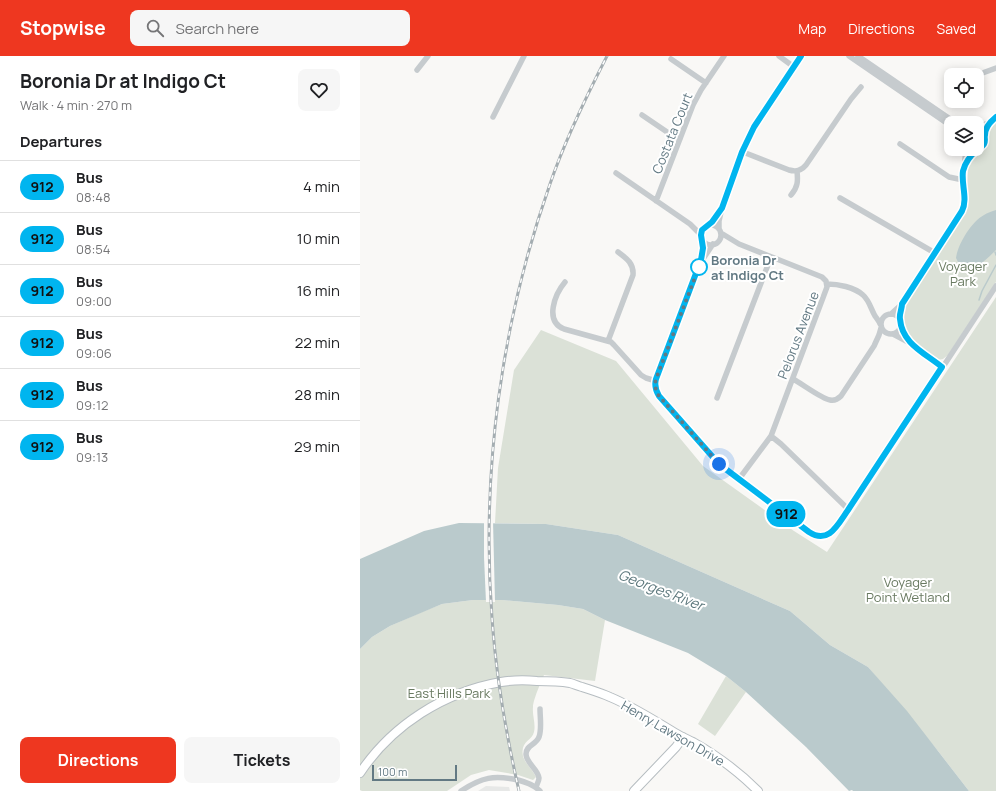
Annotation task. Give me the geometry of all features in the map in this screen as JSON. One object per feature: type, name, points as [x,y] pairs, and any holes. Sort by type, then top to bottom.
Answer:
[{"type":"main road","name":"Henry Lawson Drive","points":[[360,773],[378,749],[395,733],[420,714],[439,703],[461,693],[489,685],[511,681],[558,681],[605,695],[623,703],[693,742],[729,766],[746,779],[758,791]]},
{"type":"main road","points":[[634,791],[676,747],[683,737]]},
{"type":"street","points":[[417,70],[428,56]]},
{"type":"street","points":[[493,117],[524,56]]},
{"type":"street","name":"Costata Court","points":[[656,201],[693,105],[724,56]]},
{"type":"street","points":[[779,56],[794,67]]},
{"type":"street","points":[[701,260],[721,237],[719,222],[722,208],[742,152],[754,127],[801,56]]},
{"type":"street","points":[[849,56],[944,121]]},
{"type":"street","points":[[858,56],[946,116]]},
{"type":"street","points":[[671,59],[706,83]]},
{"type":"street","points":[[984,72],[996,68]]},
{"type":"street","points":[[742,152],[789,170],[797,172],[801,170],[861,87]]},
{"type":"street","points":[[642,115],[680,139]]},
{"type":"street","points":[[984,125],[990,122],[996,116]]},
{"type":"street","points":[[984,135],[990,122]]},
{"type":"street","points":[[900,144],[948,177],[962,180]]},
{"type":"street","points":[[793,379],[825,399],[832,401],[841,396],[874,346],[879,335],[882,319],[902,304],[964,207],[962,180],[965,156]]},
{"type":"street","points":[[964,168],[972,156]]},
{"type":"street","points":[[791,195],[795,191],[798,184],[797,172]]},
{"type":"street","points":[[616,173],[690,224],[706,243],[715,243]]},
{"type":"street","points":[[840,198],[934,252]]},
{"type":"street","points":[[722,208],[714,219],[702,230],[703,248],[701,260],[656,381],[656,389],[659,396],[716,462],[813,534],[820,536],[827,535],[833,530],[848,510],[996,286]]},
{"type":"street","points":[[690,224],[698,226],[714,225],[720,231]]},
{"type":"street","name":"Pelorus Avenue","points":[[720,231],[739,244]]},
{"type":"street","name":"Pelorus Avenue","points":[[715,243],[728,242],[739,244],[822,277],[827,284],[827,290],[771,436],[739,479]]},
{"type":"street","points":[[608,341],[633,275],[633,267],[618,252]]},
{"type":"street","points":[[717,398],[771,257]]},
{"type":"street","points":[[565,282],[558,293],[553,308],[553,316],[558,326],[608,341],[614,345],[641,375],[656,381]]},
{"type":"street","points":[[827,284],[838,284],[860,293],[865,297],[873,310],[883,332],[910,343],[942,367]]},
{"type":"street","points":[[874,346],[882,338],[898,331],[901,324],[900,319],[902,304]]},
{"type":"street","points":[[873,310],[888,315],[896,315],[900,319]]},
{"type":"street","points":[[900,327],[910,343]]},
{"type":"street","points":[[771,436],[848,510]]},
{"type":"street","points":[[461,791],[482,780],[502,777],[521,781],[538,789],[538,776],[526,757],[526,753],[528,748],[539,738],[540,709]]},
{"type":"shaded area","points":[[486,786],[509,787],[510,791],[478,791]]},
{"type":"green space","name":"Voyager Park","points":[[996,121],[996,282],[948,355],[943,359],[938,360],[916,343],[907,333],[904,327],[904,307],[965,211],[968,203],[967,184],[969,163],[974,156],[984,156],[984,144],[987,140],[987,132]]},
{"type":"green space","name":"Voyager Point Wetland","points":[[996,297],[996,791],[969,791],[938,751],[868,667],[830,645],[790,611],[618,535],[546,524],[495,523],[498,468],[514,370],[541,330],[616,361],[703,466],[794,531],[827,552]]},
{"type":"green space","name":"East Hills Park","points":[[473,600],[502,600],[558,605],[583,609],[605,620],[595,681],[544,675],[533,704],[535,726],[534,732],[523,747],[523,756],[536,777],[533,780],[518,775],[489,770],[471,775],[447,791],[360,790],[360,649],[372,637],[390,626],[422,612],[442,604]]},
{"type":"green space","points":[[726,676],[746,692],[715,736],[698,724]]},
{"type":"water","points":[[996,210],[996,250],[978,266],[965,271],[956,258],[962,240],[979,218]]},
{"type":"water","name":"Georges River","points":[[459,523],[546,524],[618,535],[790,611],[830,645],[868,667],[907,711],[969,791],[849,791],[806,747],[746,692],[726,676],[688,653],[605,620],[583,609],[558,605],[502,600],[473,600],[442,604],[390,626],[372,637],[360,649],[360,559],[424,531]]},
{"type":"pier","points":[[484,521],[493,521],[495,602],[486,602]]},
{"type":"waterway","points":[[979,300],[982,291],[996,265]]},
{"type":"railway","points":[[519,791],[502,705],[496,661],[489,563],[490,508],[498,398],[507,344],[533,237],[562,151],[607,56]]},
{"type":"bus line","name":"912","points":[[801,56],[754,127],[742,152],[722,208],[710,225],[706,226],[702,230],[701,237],[703,240],[703,248],[701,260],[655,385],[659,396],[719,464],[816,536],[823,536],[830,533],[855,501],[942,367],[910,343],[900,327],[902,304],[934,252],[962,211],[964,207],[962,180],[964,168],[971,156],[984,144],[984,135],[990,122],[996,117]]},
{"type":"place","name":"Boronia Dr at Indigo Ct","points":[[699,267]]},
{"type":"route","points":[[699,267],[655,385],[659,396],[719,464]]}]
